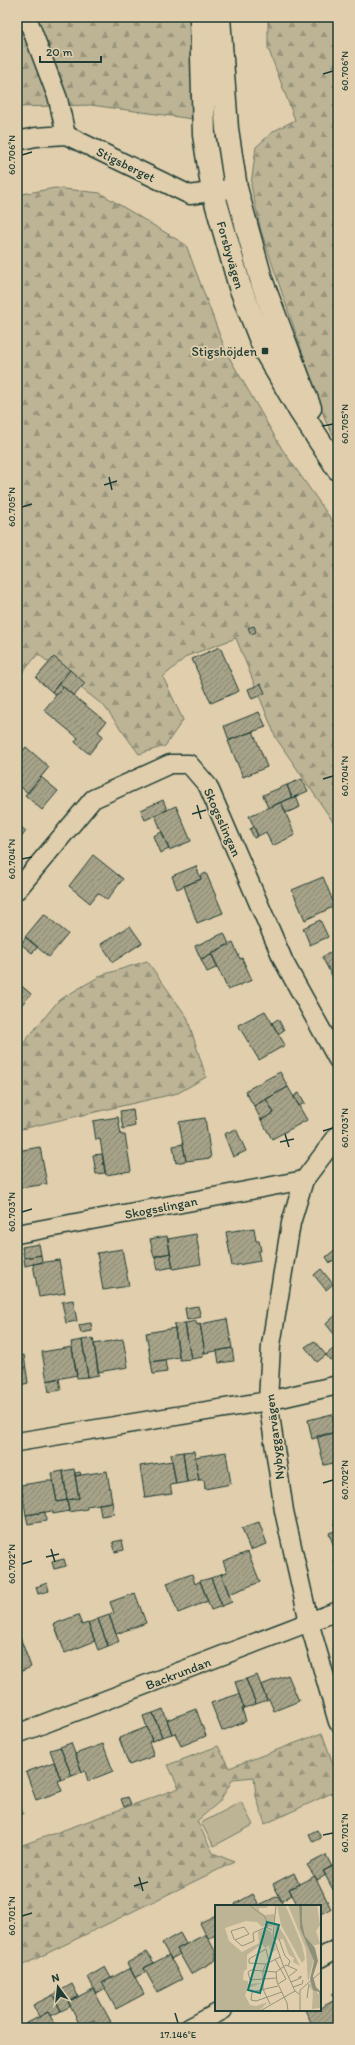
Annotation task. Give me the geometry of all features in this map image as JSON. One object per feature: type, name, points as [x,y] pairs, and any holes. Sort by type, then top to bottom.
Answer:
[{"type":"street","points":[[26,17],[58,99],[66,135]]},
{"type":"street","name":"Forsbyvägen","points":[[201,17],[204,134],[213,192],[240,287],[265,351],[300,411],[338,469]]},
{"type":"street","name":"Forsbyvägen","points":[[219,17],[227,130],[236,188],[262,282],[310,408],[338,464]]},
{"type":"street","name":"Stigsberget","points":[[17,141],[36,137],[66,135],[190,195],[236,188]]},
{"type":"street","name":"Skogsslingan","points":[[17,890],[93,799],[170,764],[190,764],[208,786],[284,962],[338,1060]]},
{"type":"street","name":"Nybyggarvägen","points":[[338,1135],[304,1180],[290,1223],[271,1346],[268,1401],[284,1511],[309,1622],[338,1722]]},
{"type":"street","name":"Skogsslingan","points":[[17,1234],[304,1180]]},
{"type":"street","points":[[17,1442],[268,1401],[338,1385]]},
{"type":"street","name":"Backrundan","points":[[17,1734],[338,1611]]},
{"type":"street","points":[[321,1957],[338,1948]]},
{"type":"street","points":[[189,2028],[221,2011]]},
{"type":"green space","points":[[17,17],[190,17],[193,119],[91,105],[17,107]]},
{"type":"green space","points":[[268,17],[338,17],[338,443],[326,422],[261,231],[251,185],[256,147],[274,131],[295,120],[268,48]]},
{"type":"green space","points":[[55,188],[100,193],[186,245],[226,352],[282,449],[338,529],[338,829],[276,738],[236,638],[187,656],[163,677],[183,720],[165,746],[139,754],[104,706],[38,654],[17,679],[17,195]]},
{"type":"green space","points":[[147,961],[187,1017],[206,1077],[178,1093],[17,1130],[17,1051],[59,1000],[102,975]]},
{"type":"green space","points":[[322,1733],[338,1778],[338,1790],[265,1824],[256,1796],[254,1777],[233,1779],[219,1802],[197,1821],[213,1853],[234,1862],[17,1968],[17,1847],[179,1788],[168,1765],[218,1746],[229,1768]]},
{"type":"green space","points":[[241,1802],[253,1825],[214,1846],[201,1823]]},
{"type":"building","points":[[254,626],[256,632],[251,634],[248,628]]},
{"type":"building","points":[[220,647],[239,691],[211,703],[192,659]]},
{"type":"building","points":[[54,657],[70,670],[52,692],[36,678]]},
{"type":"building","points":[[70,670],[85,683],[74,696],[59,683]]},
{"type":"building","points":[[59,683],[63,687],[56,695],[52,692]]},
{"type":"building","points":[[261,684],[265,693],[252,699],[248,689]]},
{"type":"building","points":[[63,687],[106,722],[98,732],[103,736],[89,754],[75,742],[78,738],[44,710]]},
{"type":"building","points":[[259,712],[266,727],[229,740],[224,726]]},
{"type":"building","points":[[253,731],[267,767],[243,777],[228,741]]},
{"type":"building","points":[[26,747],[49,767],[28,793],[17,784],[17,758]]},
{"type":"building","points":[[41,777],[58,791],[42,810],[25,795]]},
{"type":"building","points":[[302,779],[308,791],[292,798],[287,785]]},
{"type":"building","points":[[287,785],[292,798],[268,808],[263,795]]},
{"type":"building","points":[[296,796],[300,807],[286,813],[281,802]]},
{"type":"building","points":[[163,800],[167,810],[145,820],[141,810]]},
{"type":"building","points":[[281,802],[295,835],[272,846],[266,832],[258,836],[249,816]]},
{"type":"building","points":[[176,806],[191,841],[169,850],[155,815]]},
{"type":"building","points":[[17,824],[26,831],[20,839],[17,837]]},
{"type":"building","points":[[254,827],[258,836],[254,838],[250,829]]},
{"type":"building","points":[[162,832],[169,849],[160,853],[153,836]]},
{"type":"building","points":[[93,855],[123,879],[107,900],[98,893],[90,903],[69,886]]},
{"type":"building","points":[[196,866],[201,879],[177,889],[172,876]]},
{"type":"building","points":[[206,873],[223,913],[197,923],[184,886],[201,879],[200,876]]},
{"type":"building","points":[[323,877],[335,906],[305,920],[292,890]]},
{"type":"building","points":[[44,914],[68,934],[49,957],[25,937]]},
{"type":"building","points":[[320,920],[328,937],[310,945],[303,928]]},
{"type":"building","points":[[130,926],[142,943],[113,962],[101,944]]},
{"type":"building","points":[[224,933],[229,944],[201,959],[195,946]]},
{"type":"building","points":[[26,937],[38,947],[32,953],[21,944]]},
{"type":"building","points":[[233,943],[252,980],[228,990],[211,953]]},
{"type":"building","points":[[335,950],[338,956],[338,987],[322,957]]},
{"type":"building","points":[[212,955],[218,967],[207,972],[201,959]]},
{"type":"building","points":[[17,982],[31,994],[17,1010]]},
{"type":"building","points":[[265,1011],[285,1045],[259,1060],[238,1025]]},
{"type":"building","points":[[278,1019],[284,1030],[278,1034],[272,1023]]},
{"type":"building","points":[[280,1072],[288,1087],[254,1106],[245,1091]]},
{"type":"building","points":[[288,1087],[307,1120],[272,1139],[261,1120],[274,1113],[266,1099]]},
{"type":"building","points":[[299,1093],[305,1103],[299,1106],[294,1096]]},
{"type":"building","points":[[266,1099],[274,1113],[261,1120],[254,1106]]},
{"type":"building","points":[[133,1109],[135,1126],[123,1129],[120,1111]]},
{"type":"building","points":[[118,1117],[121,1135],[125,1135],[131,1171],[106,1175],[100,1139],[96,1140],[93,1121]]},
{"type":"building","points":[[205,1118],[211,1158],[186,1161],[179,1122]]},
{"type":"building","points":[[236,1129],[246,1151],[233,1157],[224,1134]]},
{"type":"building","points":[[183,1144],[186,1161],[176,1163],[173,1146]]},
{"type":"building","points":[[40,1147],[47,1184],[20,1188],[17,1172],[17,1151]]},
{"type":"building","points":[[102,1154],[105,1173],[96,1174],[93,1155]]},
{"type":"building","points":[[17,1172],[19,1186],[17,1187]]},
{"type":"building","points":[[254,1228],[256,1241],[259,1241],[261,1251],[258,1251],[260,1261],[232,1266],[226,1232]]},
{"type":"building","points":[[196,1234],[201,1264],[173,1269],[168,1239]]},
{"type":"building","points":[[167,1236],[170,1253],[154,1257],[150,1239]]},
{"type":"building","points":[[39,1244],[41,1255],[24,1258],[22,1247]]},
{"type":"building","points":[[338,1247],[338,1256],[330,1263],[326,1257]]},
{"type":"building","points":[[122,1249],[129,1286],[103,1290],[97,1253]]},
{"type":"building","points":[[170,1253],[173,1267],[158,1270],[155,1256]]},
{"type":"building","points":[[41,1255],[42,1262],[25,1266],[24,1258]]},
{"type":"building","points":[[59,1260],[65,1293],[39,1297],[33,1264]]},
{"type":"building","points":[[321,1269],[333,1284],[326,1290],[314,1275]]},
{"type":"building","points":[[73,1300],[77,1321],[66,1323],[62,1302]]},
{"type":"building","points":[[198,1306],[201,1317],[187,1320],[185,1308]]},
{"type":"building","points":[[338,1313],[338,1339],[326,1324]]},
{"type":"building","points":[[227,1319],[232,1348],[205,1353],[200,1324]]},
{"type":"building","points":[[196,1321],[197,1325],[200,1324],[205,1353],[202,1353],[203,1357],[191,1359],[185,1323]]},
{"type":"building","points":[[91,1323],[92,1331],[81,1333],[79,1325]]},
{"type":"building","points":[[185,1323],[191,1359],[180,1360],[174,1324]]},
{"type":"building","points":[[175,1328],[179,1357],[151,1362],[146,1333]]},
{"type":"building","points":[[93,1338],[99,1375],[88,1377],[82,1340]]},
{"type":"building","points":[[123,1339],[128,1367],[98,1372],[94,1344]]},
{"type":"building","points":[[82,1340],[88,1377],[77,1378],[71,1342]]},
{"type":"building","points":[[314,1341],[326,1355],[317,1362],[305,1347]]},
{"type":"building","points":[[338,1345],[338,1354],[330,1360],[326,1355]]},
{"type":"building","points":[[72,1347],[77,1375],[47,1381],[42,1352]]},
{"type":"building","points":[[232,1348],[234,1361],[219,1363],[217,1351]]},
{"type":"building","points":[[24,1355],[28,1383],[17,1386],[17,1356]]},
{"type":"building","points":[[165,1360],[167,1372],[153,1374],[151,1362]]},
{"type":"building","points":[[59,1378],[61,1390],[49,1392],[47,1381]]},
{"type":"building","points":[[332,1414],[336,1432],[312,1439],[308,1420]]},
{"type":"building","points":[[338,1432],[338,1462],[324,1465],[317,1436]]},
{"type":"building","points":[[194,1451],[199,1480],[187,1482],[183,1452]]},
{"type":"building","points":[[183,1452],[187,1482],[176,1484],[171,1454]]},
{"type":"building","points":[[226,1452],[231,1484],[205,1489],[204,1480],[199,1480],[195,1457]]},
{"type":"building","points":[[172,1461],[176,1484],[170,1485],[172,1494],[145,1498],[140,1466]]},
{"type":"building","points":[[74,1469],[79,1498],[67,1500],[63,1471]]},
{"type":"building","points":[[63,1471],[67,1500],[57,1502],[52,1473]]},
{"type":"building","points":[[107,1471],[112,1502],[87,1506],[87,1509],[69,1512],[67,1500],[79,1498],[75,1476]]},
{"type":"building","points":[[80,1472],[81,1475],[75,1476],[75,1473]]},
{"type":"building","points":[[53,1481],[57,1502],[67,1500],[69,1511],[53,1514],[52,1511],[26,1515],[21,1485]]},
{"type":"building","points":[[112,1502],[114,1514],[101,1516],[99,1504]]},
{"type":"building","points":[[45,1512],[46,1521],[28,1524],[26,1515]]},
{"type":"building","points":[[338,1519],[338,1558],[329,1533],[337,1530],[334,1521]]},
{"type":"building","points":[[259,1522],[267,1544],[250,1550],[242,1528]]},
{"type":"building","points":[[122,1540],[124,1550],[115,1552],[113,1542]]},
{"type":"building","points":[[248,1552],[260,1582],[229,1594],[221,1574],[227,1572],[223,1561]]},
{"type":"building","points":[[64,1559],[66,1566],[54,1569],[52,1562]]},
{"type":"building","points":[[338,1561],[338,1571],[334,1562]]},
{"type":"building","points":[[192,1574],[195,1584],[200,1581],[208,1601],[178,1613],[167,1583]]},
{"type":"building","points":[[221,1574],[232,1602],[222,1606],[211,1578]]},
{"type":"building","points":[[211,1578],[222,1606],[211,1610],[200,1581]]},
{"type":"building","points":[[47,1583],[49,1591],[38,1594],[36,1587]]},
{"type":"building","points":[[135,1593],[146,1623],[116,1634],[109,1615],[114,1613],[110,1602]]},
{"type":"building","points":[[78,1615],[82,1625],[88,1623],[95,1641],[65,1653],[54,1624]]},
{"type":"building","points":[[109,1615],[119,1642],[108,1646],[98,1619]]},
{"type":"building","points":[[98,1619],[108,1646],[98,1650],[88,1623]]},
{"type":"building","points":[[20,1637],[31,1667],[17,1673],[17,1638]]},
{"type":"building","points":[[257,1675],[267,1700],[256,1704],[246,1679]]},
{"type":"building","points":[[288,1675],[299,1701],[274,1711],[269,1699],[267,1700],[261,1685]]},
{"type":"building","points":[[246,1679],[256,1704],[244,1708],[235,1682]]},
{"type":"building","points":[[239,1694],[244,1708],[242,1709],[246,1721],[222,1731],[211,1703]]},
{"type":"building","points":[[163,1709],[172,1734],[162,1737],[153,1713]]},
{"type":"building","points":[[196,1709],[206,1736],[181,1746],[175,1733],[172,1734],[167,1720]]},
{"type":"building","points":[[153,1713],[162,1737],[152,1741],[143,1716]]},
{"type":"building","points":[[147,1727],[152,1741],[149,1742],[154,1756],[129,1765],[119,1738]]},
{"type":"building","points":[[71,1743],[82,1772],[72,1776],[60,1747]]},
{"type":"building","points":[[103,1744],[113,1771],[88,1781],[85,1771],[82,1772],[75,1754]]},
{"type":"building","points":[[60,1747],[72,1776],[61,1780],[50,1750]]},
{"type":"building","points":[[54,1762],[61,1780],[58,1781],[62,1791],[36,1800],[26,1772]]},
{"type":"building","points":[[128,1797],[131,1804],[124,1807],[121,1799]]},
{"type":"building","points":[[20,1806],[23,1814],[17,1816],[17,1807]]},
{"type":"building","points":[[317,1830],[321,1838],[313,1842],[309,1834]]},
{"type":"building","points":[[326,1855],[332,1867],[323,1871],[326,1875],[317,1880],[307,1865]]},
{"type":"building","points":[[338,1863],[338,1896],[337,1897],[323,1871]]},
{"type":"building","points":[[294,1873],[299,1884],[289,1889],[292,1895],[282,1901],[273,1884]]},
{"type":"building","points":[[315,1876],[331,1909],[321,1914],[321,1905],[297,1905],[289,1889]]},
{"type":"building","points":[[253,1894],[259,1905],[236,1905]]},
{"type":"building","points":[[278,1896],[283,1905],[259,1905]]},
{"type":"building","points":[[215,1916],[215,1936],[208,1939],[200,1923]]},
{"type":"building","points":[[180,1933],[186,1944],[177,1949],[180,1954],[171,1959],[162,1943]]},
{"type":"building","points":[[206,1934],[215,1951],[215,1961],[191,1974],[177,1949]]},
{"type":"building","points":[[147,1952],[154,1963],[144,1968],[146,1972],[135,1978],[127,1963]]},
{"type":"building","points":[[169,1955],[182,1979],[157,1992],[144,1968]]},
{"type":"building","points":[[105,1967],[111,1978],[102,1983],[105,1988],[96,1993],[88,1977]]},
{"type":"building","points":[[130,1968],[144,1994],[116,2009],[102,1983]]},
{"type":"building","points":[[72,1984],[78,1996],[68,2002],[71,2006],[61,2011],[53,1995]]},
{"type":"building","points":[[93,1989],[111,2022],[99,2028],[94,2020],[81,2027],[68,2002]]},
{"type":"building","points":[[338,1991],[338,2005],[332,1994]]},
{"type":"building","points":[[53,1995],[61,2011],[51,2016],[48,2012],[39,2017],[33,2005]]},
{"type":"building","points":[[335,2000],[338,2005],[338,2028],[314,2028],[306,2011],[321,2011],[321,2007]]},
{"type":"building","points":[[48,2012],[57,2028],[20,2028],[20,2027]]},
{"type":"place","name":"Stigshöjden","points":[[265,351]]}]
